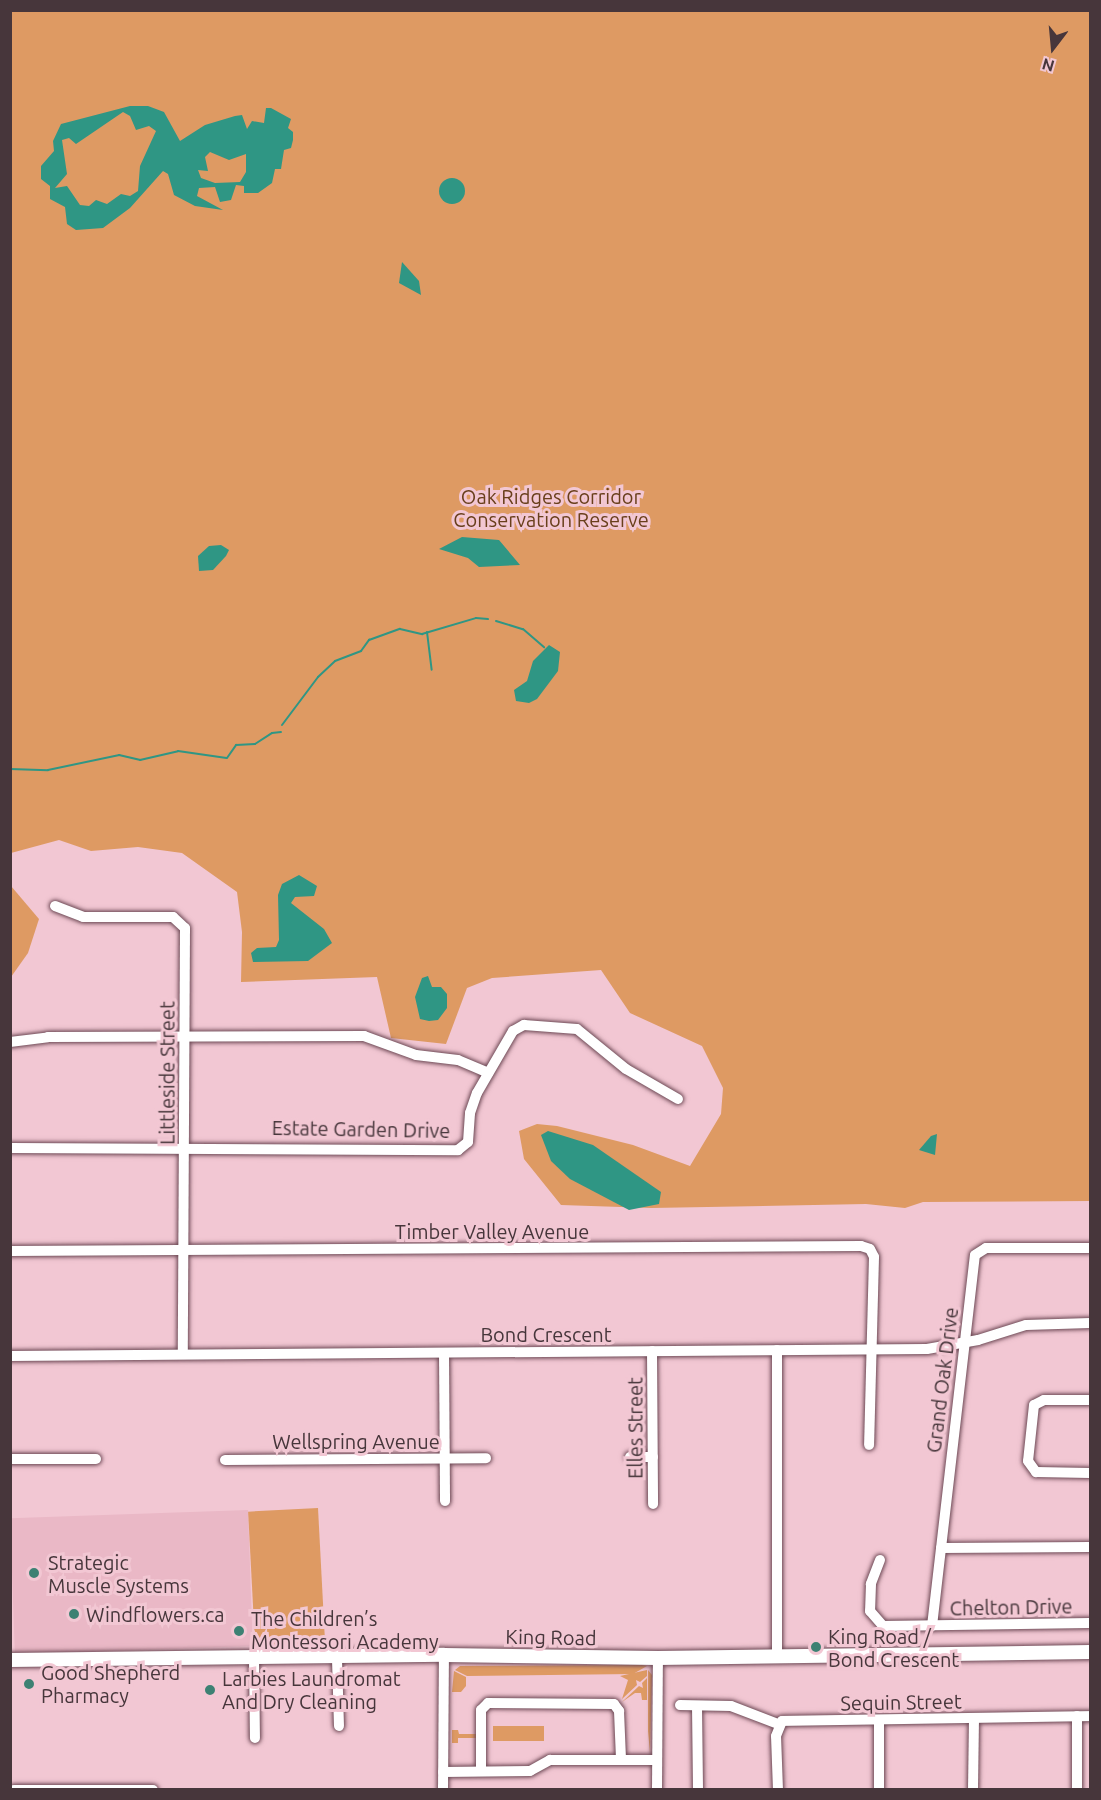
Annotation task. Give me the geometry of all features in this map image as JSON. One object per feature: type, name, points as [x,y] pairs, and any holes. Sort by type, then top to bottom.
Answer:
[{"type":"main road","name":"King Road","points":[[10,1660],[255,1660],[444,1655],[658,1658],[1090,1652]]},
{"type":"street","name":"Littleside Street","points":[[55,906],[83,917],[160,916],[180,922],[185,928],[183,1354]]},
{"type":"street","name":"Estate Garden Drive","points":[[10,1148],[458,1150],[468,1142],[471,1105],[515,1028],[558,1025],[586,1034],[626,1070],[678,1099]]},
{"type":"street","points":[[10,1042],[48,1037],[364,1036],[416,1054],[458,1060],[488,1073]]},
{"type":"street","name":"Timber Valley Avenue","points":[[10,1251],[861,1246],[870,1249],[874,1257],[874,1350],[869,1445]]},
{"type":"street","name":"Grand Oak Drive","points":[[933,1626],[975,1255],[986,1248],[1090,1248]]},
{"type":"street","name":"Bond Crescent","points":[[10,1356],[927,1349],[965,1343],[1026,1325],[1090,1323]]},
{"type":"street","points":[[777,1350],[777,1656]]},
{"type":"street","name":"Elles Street","points":[[652,1351],[653,1504]]},
{"type":"street","points":[[444,1353],[445,1501]]},
{"type":"street","points":[[1090,1400],[1036,1402],[1031,1413],[1028,1461],[1036,1472],[1090,1473]]},
{"type":"street","points":[[630,1457],[653,1457]]},
{"type":"street","name":"Wellspring Avenue","points":[[225,1460],[486,1458]]},
{"type":"street","points":[[10,1459],[96,1459]]},
{"type":"street","points":[[941,1548],[1090,1547]]},
{"type":"street","name":"Chelton Drive","points":[[880,1560],[871,1584],[870,1611],[875,1621],[888,1627],[1090,1623]]},
{"type":"street","points":[[443,1790],[444,1655]]},
{"type":"street","points":[[657,1790],[658,1658]]},
{"type":"street","points":[[338,1659],[339,1726]]},
{"type":"street","points":[[255,1660],[255,1738]]},
{"type":"street","points":[[481,1771],[481,1710],[488,1703],[614,1704],[619,1711],[621,1759]]},
{"type":"street","points":[[680,1705],[731,1706],[778,1724],[778,1790]]},
{"type":"street","points":[[698,1706],[698,1790]]},
{"type":"street","points":[[1077,1716],[1077,1790]]},
{"type":"street","name":"Sequin Street","points":[[778,1724],[1090,1716]]},
{"type":"street","points":[[973,1790],[974,1719]]},
{"type":"street","points":[[879,1720],[879,1790]]},
{"type":"street","points":[[443,1772],[530,1771],[550,1760],[657,1760]]},
{"type":"street","points":[[14,1790],[153,1790]]},
{"type":"shaded area","points":[[130,106],[148,106],[164,112],[180,141],[205,125],[235,116],[242,115],[247,129],[252,121],[264,123],[266,108],[271,108],[291,119],[288,128],[293,132],[293,140],[291,148],[284,150],[281,169],[275,169],[272,183],[258,193],[244,193],[244,186],[236,185],[231,200],[220,202],[215,187],[199,188],[197,196],[223,210],[195,206],[174,195],[168,174],[163,171],[130,208],[103,228],[76,230],[67,224],[65,207],[50,199],[50,186],[41,179],[41,166],[54,151],[53,141],[61,124]],"holes":[[[123,112],[130,116],[136,130],[149,126],[156,131],[140,166],[138,191],[130,196],[121,194],[107,204],[96,200],[89,206],[80,205],[67,186],[55,188],[67,174],[62,140],[69,138],[76,144]],[[210,152],[229,160],[246,154],[246,172],[240,182],[215,183],[201,178],[198,170],[208,171],[205,157]]]},
{"type":"shaded area","points":[[452,178],[461,182],[465,191],[461,200],[452,204],[443,200],[439,191],[443,182]]},
{"type":"shaded area","points":[[402,262],[419,281],[421,295],[399,283]]},
{"type":"shaded area","points":[[462,537],[499,540],[520,565],[479,567],[468,558],[439,549]]},
{"type":"shaded area","points":[[221,545],[229,550],[226,556],[213,570],[199,571],[198,556],[209,546]]},
{"type":"shaded area","points":[[549,645],[560,652],[558,671],[537,699],[529,703],[516,701],[514,690],[527,681],[533,661]]},
{"type":"shaded area","points":[[299,875],[317,886],[314,896],[295,897],[291,903],[324,929],[332,943],[308,961],[253,962],[251,953],[257,948],[276,947],[279,940],[278,895],[282,884]]},
{"type":"shaded area","points":[[428,976],[432,987],[441,987],[447,994],[447,1008],[438,1020],[420,1019],[415,997],[422,978]]},
{"type":"shaded area","points":[[548,1131],[593,1145],[661,1192],[659,1204],[629,1210],[570,1179],[551,1161],[541,1135]]},
{"type":"shaded area","points":[[937,1134],[935,1155],[919,1150],[931,1136]]},
{"type":"shaded area","points":[[248,1510],[253,1646],[15,1654],[10,1518]]},
{"type":"green space","name":"Oak Ridges Corridor Conservation Reserve","points":[[11,11],[1090,11],[1090,1201],[923,1202],[905,1208],[866,1204],[651,1208],[561,1205],[524,1159],[519,1131],[537,1124],[557,1126],[633,1145],[690,1166],[721,1114],[723,1088],[702,1046],[630,1013],[601,970],[492,978],[467,988],[446,1044],[391,1038],[377,977],[241,982],[242,932],[237,892],[182,853],[138,847],[91,851],[59,840],[11,853]]},
{"type":"green space","points":[[11,886],[39,919],[28,953],[11,977]]},
{"type":"green space","points":[[318,1508],[325,1644],[255,1647],[248,1512]]},
{"type":"green space","points":[[460,1666],[647,1666],[633,1674],[467,1676],[455,1670]]},
{"type":"green space","points":[[647,1670],[647,1676],[640,1682],[636,1680],[637,1685],[622,1699],[628,1680],[620,1676]]},
{"type":"green space","points":[[648,1670],[652,1675],[650,1753],[648,1731]]},
{"type":"green space","points":[[454,1671],[466,1677],[466,1686],[461,1692],[452,1692]]},
{"type":"green space","points":[[647,1678],[647,1700],[642,1700],[641,1693],[635,1693],[622,1702],[639,1686],[643,1688],[642,1683]]},
{"type":"green space","points":[[493,1726],[544,1726],[544,1741],[493,1741]]},
{"type":"green space","points":[[452,1730],[458,1730],[459,1734],[478,1734],[478,1738],[458,1738],[458,1743],[452,1743]]},
{"type":"waterway","points":[[282,725],[318,677],[335,661],[361,651],[369,640],[400,629],[422,634],[476,618],[488,619]]},
{"type":"waterway","points":[[496,621],[523,629],[544,647]]},
{"type":"waterway","points":[[427,632],[432,670]]},
{"type":"waterway","points":[[10,769],[48,770],[119,755],[140,760],[178,751],[227,758],[236,745],[255,744],[272,733],[281,732]]},
{"type":"place","name":"Strategic Muscle Systems","points":[[34,1573]]},
{"type":"place","name":"Windflowers.ca","points":[[74,1614]]},
{"type":"place","name":"The Children’s Montessori Academy","points":[[239,1631]]},
{"type":"place","name":"King Road / Bond Crescent","points":[[816,1647]]},
{"type":"place","name":"Good Shepherd Pharmacy","points":[[29,1684]]},
{"type":"place","name":"Larbies Laundromat And Dry Cleaning","points":[[210,1690]]}]
